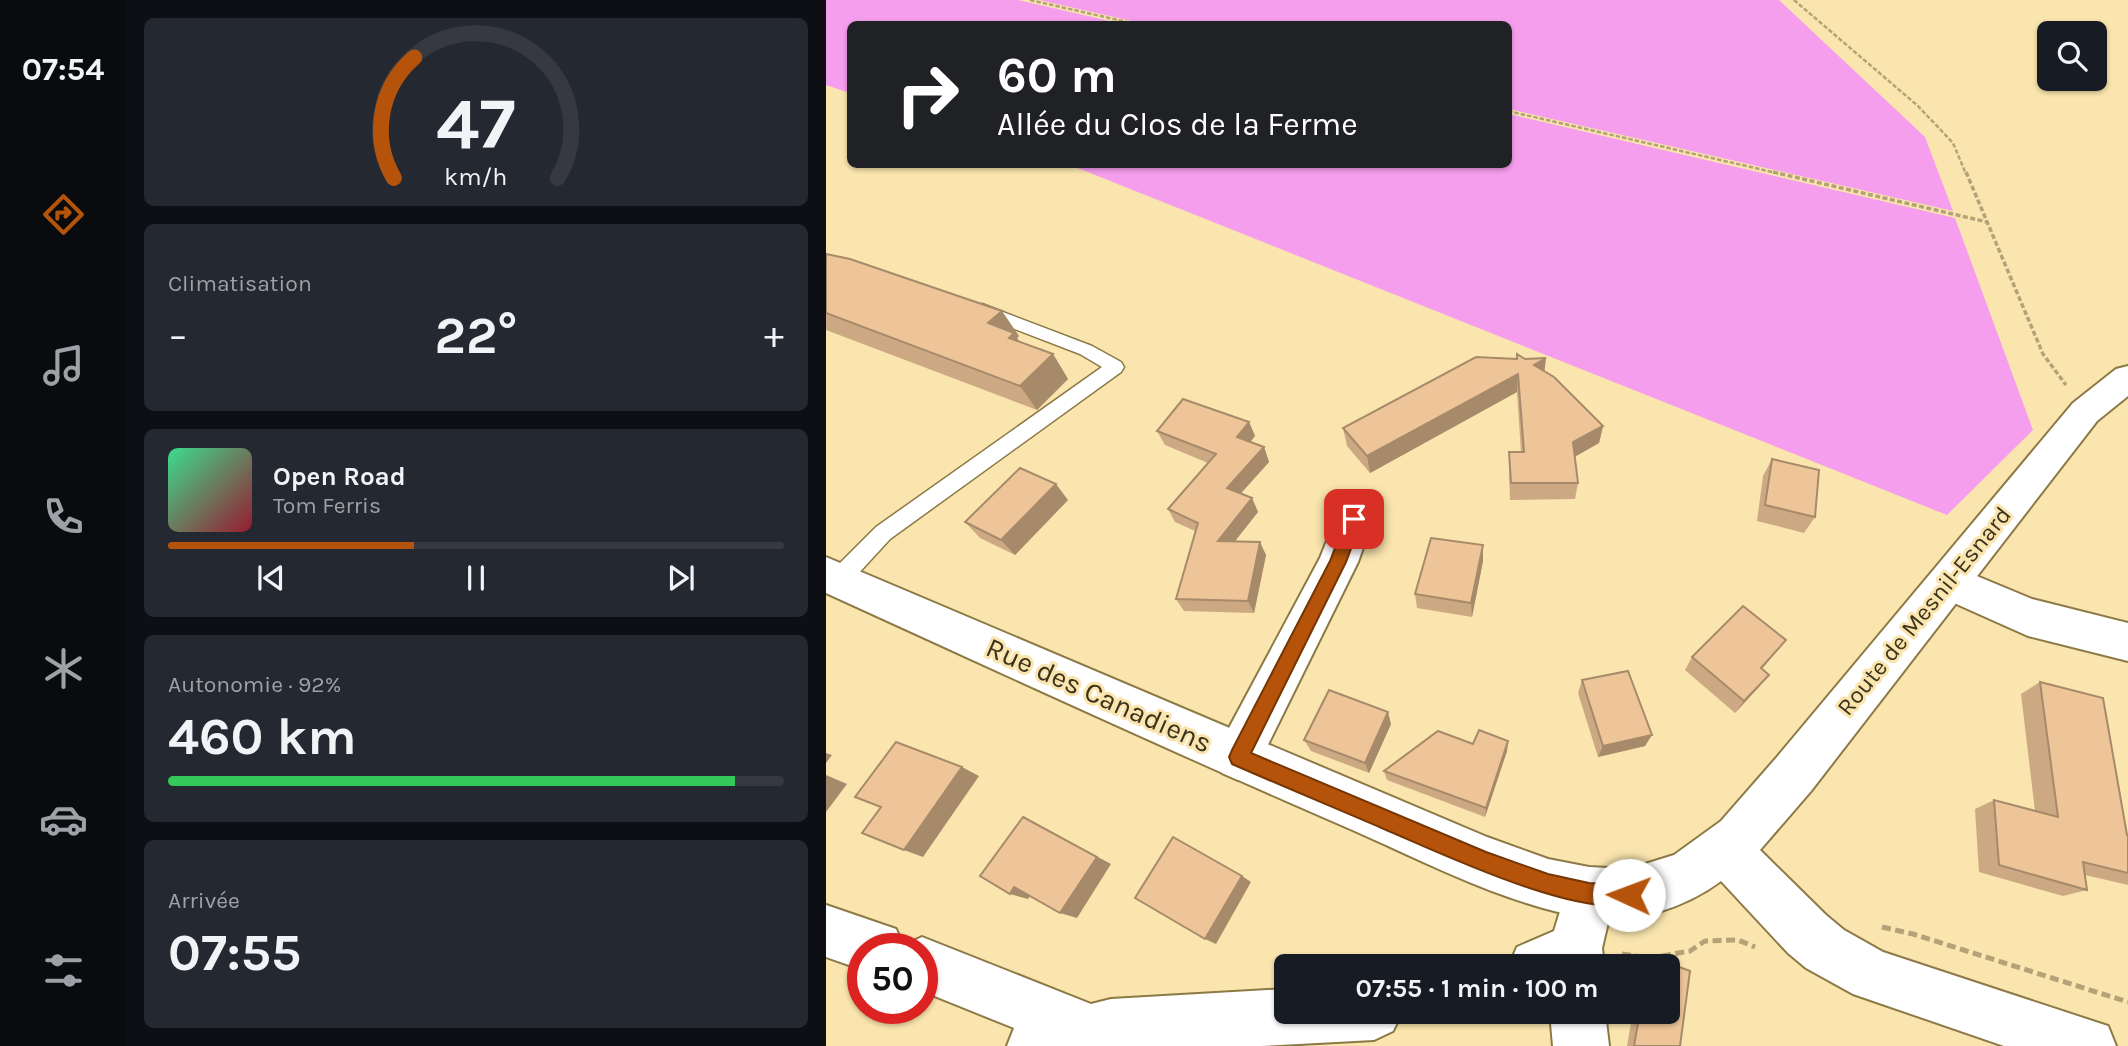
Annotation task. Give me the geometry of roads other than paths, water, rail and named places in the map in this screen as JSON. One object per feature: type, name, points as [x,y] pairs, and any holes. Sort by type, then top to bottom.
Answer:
[{"type":"street","name":"Route de Mesnil-Esnard","points":[[1725,849],[1738,838],[1794,774],[2085,412],[2128,378]]},
{"type":"street","points":[[1238,757],[1338,562],[1354,519]]},
{"type":"street","name":"Rue des Canadiens","points":[[832,577],[1238,757],[1486,862],[1548,884],[1589,893],[1629,895],[1688,875],[1725,849]]},
{"type":"street","points":[[1948,582],[2028,617],[2128,642]]},
{"type":"street","points":[[1725,849],[1816,942],[1872,975],[2088,1046]]},
{"type":"street","points":[[1565,954],[1589,893]]},
{"type":"street","points":[[826,931],[847,938]]},
{"type":"street","points":[[938,971],[1088,1039]]},
{"type":"street","points":[[1035,1046],[1088,1039],[1111,1027],[1274,1018]]},
{"type":"street","points":[[1579,1024],[1581,1046]]},
{"type":"lane","points":[[832,577],[883,533],[1115,367],[1086,350],[970,306]]}]
